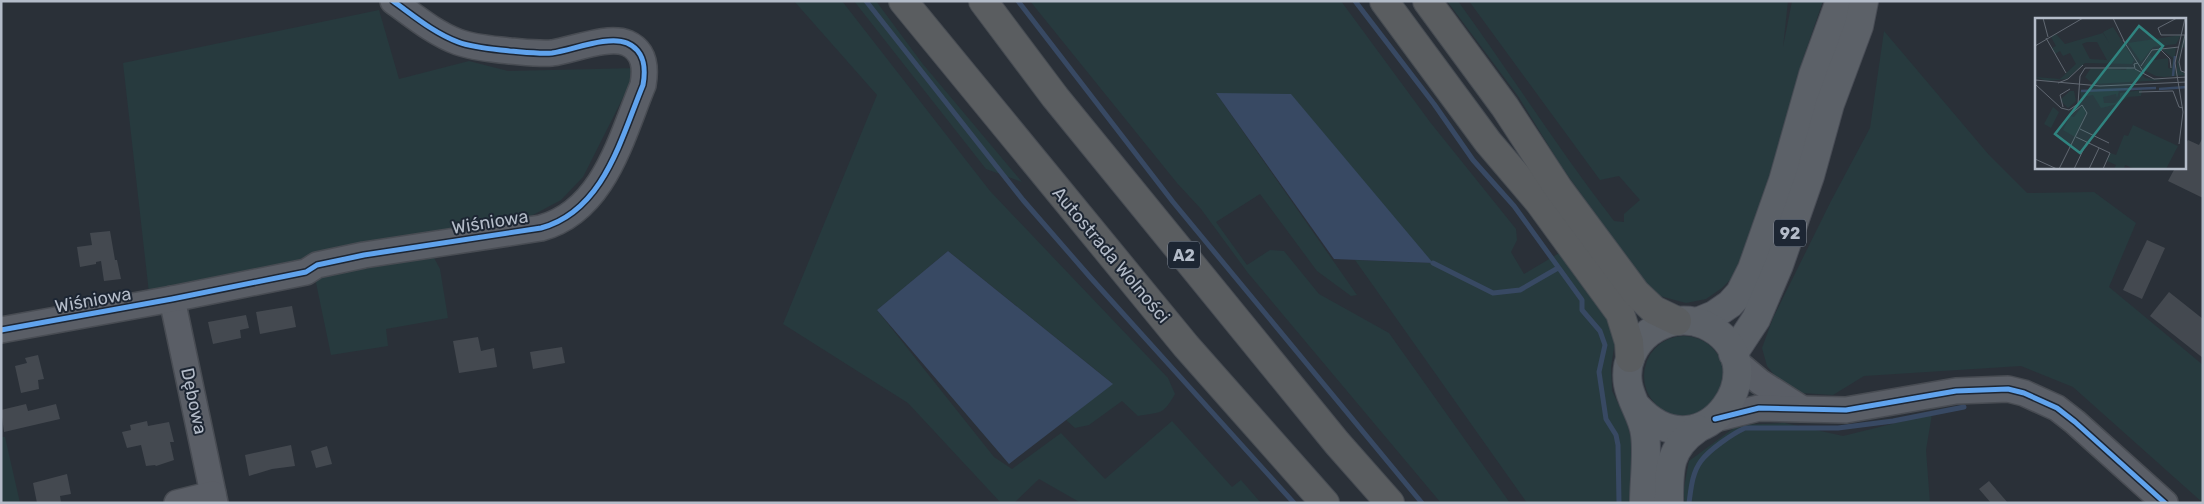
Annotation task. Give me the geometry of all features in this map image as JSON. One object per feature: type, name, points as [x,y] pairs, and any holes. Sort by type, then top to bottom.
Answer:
[{"type":"highway","name":"Autostrada Wolności","points":[[903,1],[1170,327],[1325,503]]},
{"type":"highway","name":"A2","points":[[983,1],[1055,97],[1337,443],[1390,503]]},
{"type":"highway","points":[[1384,1],[1488,142],[1538,202],[1620,313],[1629,342],[1630,358]]},
{"type":"highway","points":[[1427,1],[1505,107],[1558,188],[1636,292],[1654,310],[1687,321]]},
{"type":"main road","name":"92","points":[[1644,503],[1646,436],[1628,384],[1630,358],[1640,340],[1657,327],[1714,315],[1730,304],[1740,293],[1752,268],[1782,181],[1813,75],[1840,1]]},
{"type":"main road","name":"92","points":[[1734,357],[1756,319],[1779,265],[1810,176],[1830,104],[1859,26],[1864,1]]},
{"type":"main road","points":[[1669,503],[1672,458],[1681,442],[1727,408],[1734,393],[1737,371],[1734,357],[1722,338],[1715,331],[1687,321]]},
{"type":"main road","name":"92","points":[[1637,407],[1657,425],[1670,429],[1706,424]]},
{"type":"street","name":"Wiśniowa","points":[[1,330],[172,300],[306,272],[317,265],[364,255],[541,228],[554,224],[574,212],[596,188],[607,172],[643,85],[646,71],[644,61],[634,48],[629,43],[616,40],[551,53],[480,47],[458,42],[429,28],[393,1]]},
{"type":"street","name":"Dębowa","points":[[172,300],[214,499]]},
{"type":"street","points":[[1734,357],[1760,382],[1802,408]]},
{"type":"street","points":[[1706,424],[1759,408],[1846,410],[1956,391],[2008,389],[2024,393],[2057,408],[2166,503]]},
{"type":"street","points":[[177,503],[214,499]]},
{"type":"green space","points":[[794,1],[842,1],[990,191],[1168,378],[1175,394],[1167,406],[1157,413],[1138,416],[1122,401],[1089,425],[1075,428],[1066,420],[1112,383],[948,251],[877,310],[994,457],[1012,469],[1061,433],[1105,479],[1172,421],[1232,487],[1241,480],[1261,503],[1081,503],[1039,479],[1014,503],[1001,503],[908,403],[783,324],[877,95]]},
{"type":"green space","points":[[854,1],[876,1],[922,63],[1022,182],[986,169]]},
{"type":"green space","points":[[1030,1],[1341,1],[1430,122],[1516,229],[1517,240],[1511,252],[1524,274],[1561,252],[1612,325],[1615,341],[1611,367],[1612,391],[1626,419],[1632,442],[1631,503],[1527,503],[1355,260],[1432,263],[1216,93],[1357,295],[1351,296],[1317,271],[1260,194],[1216,222],[1247,265],[1270,250],[1284,251],[1319,294],[1389,333],[1510,503],[1441,503],[1248,273],[1201,209],[1177,183]]},
{"type":"green space","points":[[1447,1],[1458,1],[1554,139],[1614,221],[1624,222],[1624,214],[1640,200],[1619,176],[1600,180],[1469,1],[1788,1],[1783,47],[1792,1],[1823,1],[1801,65],[1762,203],[1735,275],[1722,288],[1706,299],[1686,303],[1656,295],[1637,272],[1561,166],[1518,96]]},
{"type":"green space","points":[[379,10],[399,79],[469,61],[508,71],[638,68],[583,177],[561,200],[531,216],[149,293],[123,63]]},
{"type":"green space","points":[[1884,31],[1989,155],[2027,193],[2094,192],[2136,223],[2109,287],[2203,365],[2203,503],[2073,387],[2021,366],[1864,376],[1833,395],[1802,393],[1780,382],[1767,366],[1762,348],[1773,318],[1831,201],[1870,128]]},
{"type":"green space","points":[[433,256],[440,269],[448,318],[386,329],[388,346],[331,355],[314,273]]},
{"type":"green space","points":[[1684,336],[1699,339],[1712,348],[1721,361],[1724,376],[1721,391],[1712,404],[1699,413],[1684,416],[1669,413],[1656,404],[1647,391],[1644,376],[1647,361],[1656,348],[1669,339]]},
{"type":"green space","points":[[1932,414],[1926,450],[1930,503],[1681,503],[1689,461],[1738,425],[1785,423],[1843,436]]},
{"type":"green space","points":[[1,437],[5,437],[20,503],[1,503]]},
{"type":"water","points":[[1216,93],[1291,94],[1433,263],[1334,259]]},
{"type":"water","points":[[948,251],[1113,384],[1009,464],[877,310]]},
{"type":"building","points":[[2203,137],[2203,198],[2168,181],[2174,169],[2186,169],[2186,143],[2188,140],[2199,145]]},
{"type":"building","points":[[110,231],[115,260],[117,260],[121,279],[104,281],[101,261],[96,262],[96,264],[80,267],[77,247],[92,245],[90,233]]},
{"type":"building","points":[[2147,240],[2165,248],[2142,299],[2123,290]]},
{"type":"building","points":[[2169,292],[2203,319],[2203,358],[2150,316]]},
{"type":"building","points":[[292,306],[296,327],[260,334],[256,312]]},
{"type":"building","points":[[246,315],[249,328],[240,330],[241,338],[213,344],[208,322]]},
{"type":"building","points":[[478,337],[481,351],[494,348],[497,367],[459,373],[453,341]]},
{"type":"building","points":[[562,347],[565,363],[533,369],[530,352]]},
{"type":"building","points":[[38,355],[44,379],[38,380],[39,389],[21,393],[15,366],[27,363],[25,358]]},
{"type":"building","points":[[26,404],[28,411],[56,404],[60,419],[4,432],[1,410]]},
{"type":"building","points":[[147,421],[148,426],[169,422],[174,442],[170,442],[174,460],[156,466],[146,466],[141,445],[127,448],[122,432],[131,430],[130,425]]},
{"type":"building","points":[[291,445],[295,466],[272,469],[249,476],[245,455]]},
{"type":"building","points":[[327,446],[332,464],[316,468],[311,451]]},
{"type":"building","points":[[67,474],[71,494],[60,496],[61,502],[37,503],[33,483]]},
{"type":"building","points":[[1989,481],[2008,503],[1991,503],[1979,489]]},
{"type":"waterway","points":[[866,1],[1023,200],[1294,503]]},
{"type":"waterway","points":[[1018,1],[1173,202],[1422,503]]},
{"type":"waterway","points":[[1355,1],[1434,104],[1473,160],[1514,206],[1582,300],[1582,310],[1600,331],[1605,345],[1599,372],[1606,419],[1616,435],[1618,445],[1619,503]]},
{"type":"waterway","points":[[1433,263],[1493,293],[1520,290],[1558,268]]},
{"type":"waterway","points":[[1689,503],[1694,476],[1701,461],[1709,452],[1745,428],[1838,428],[1893,421],[1964,407]]},
{"type":"cycle path","points":[[1,330],[306,272],[317,265],[364,255],[541,228],[563,219],[580,206],[595,189],[618,149],[643,85],[644,66],[638,51],[633,46],[619,41],[600,42],[552,53],[531,53],[470,46],[441,34],[393,1]]},
{"type":"cycle path","points":[[1715,419],[1759,408],[1846,410],[1956,391],[2008,389],[2024,393],[2057,408],[2165,503]]}]
